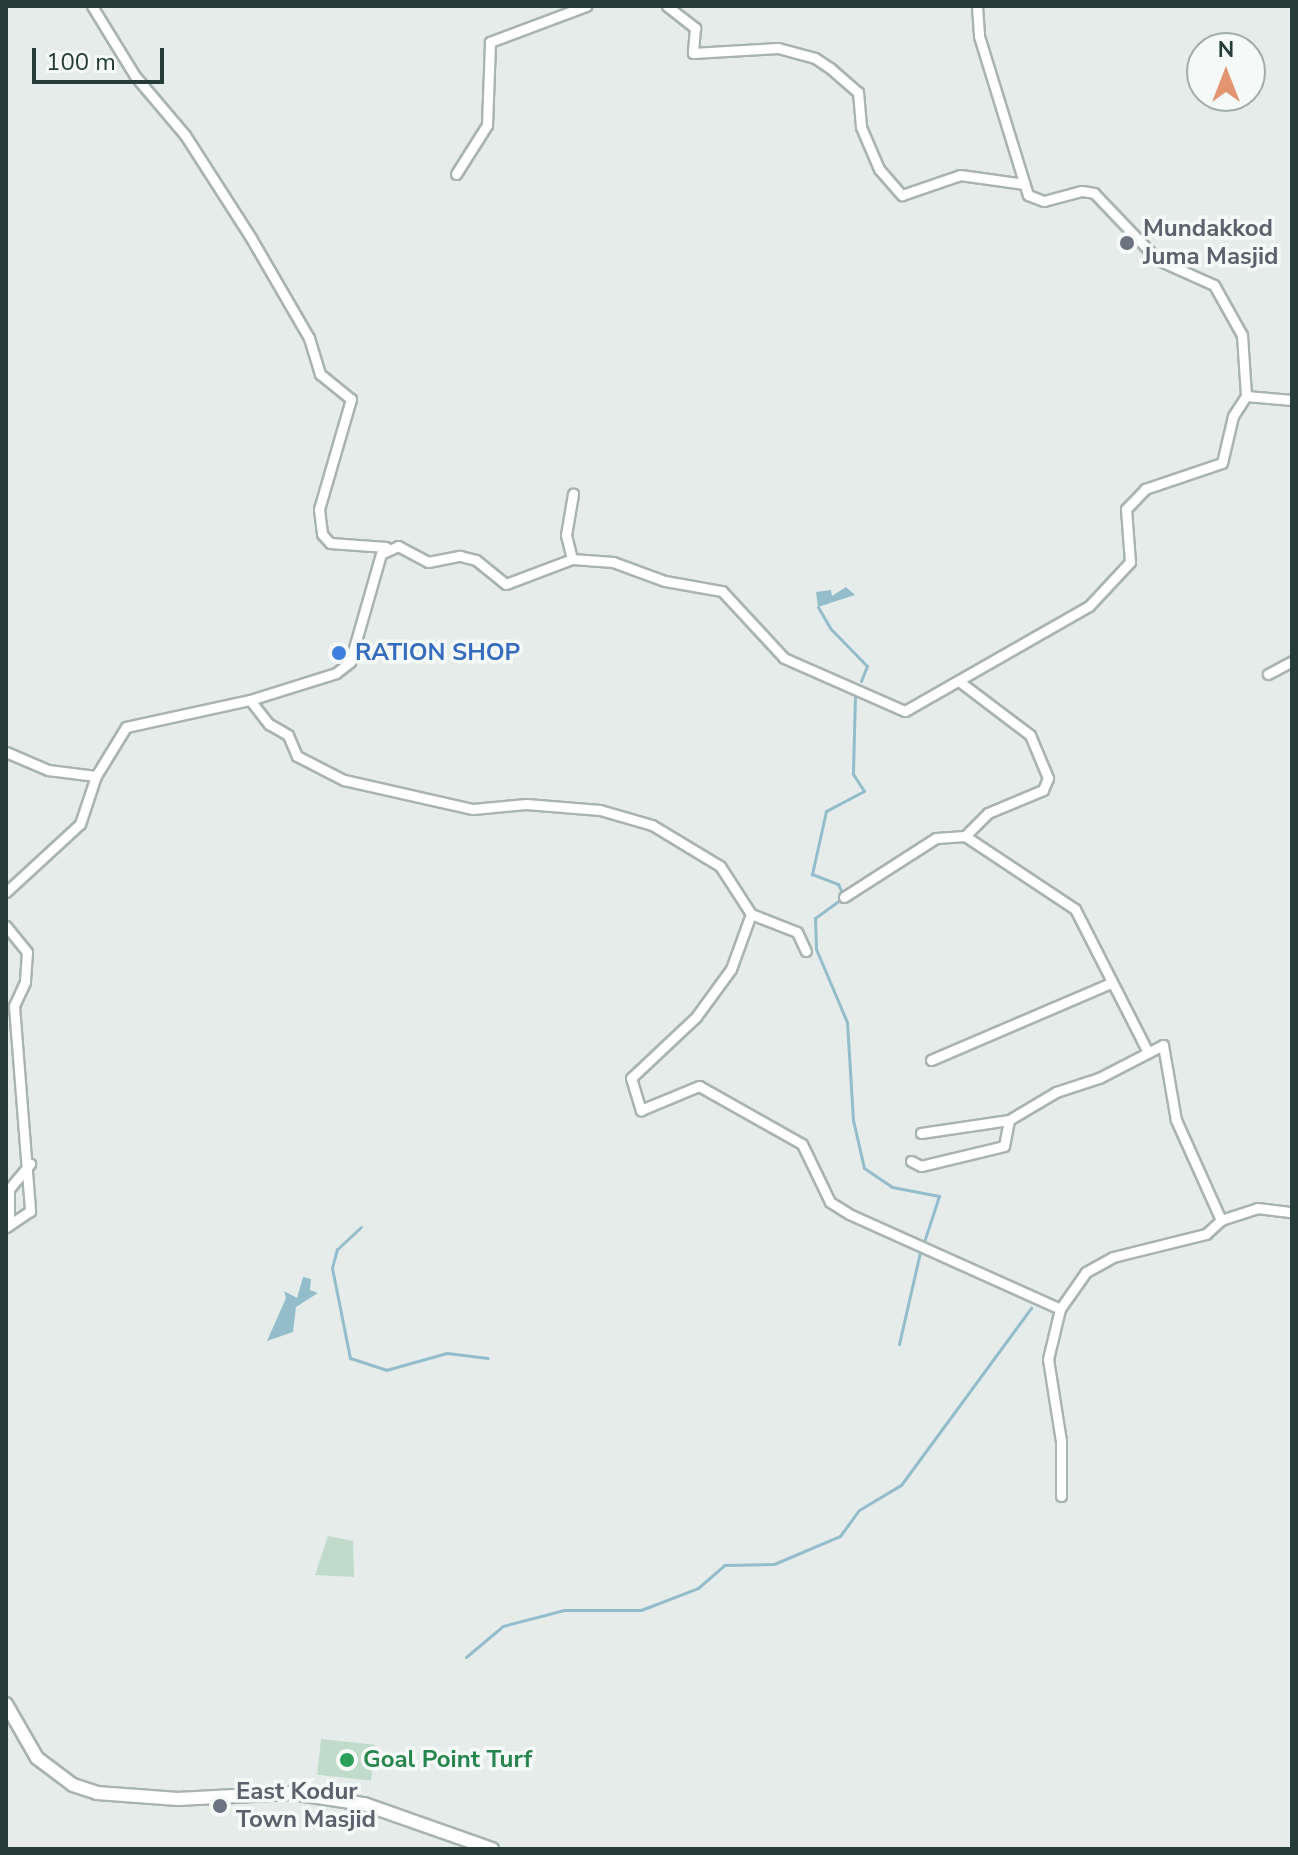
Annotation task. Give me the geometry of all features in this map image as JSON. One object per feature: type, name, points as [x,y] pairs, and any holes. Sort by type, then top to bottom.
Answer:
[{"type":"main road","points":[[6,1704],[37,1758],[73,1785],[97,1793],[178,1799],[291,1793],[364,1804],[492,1849]]},
{"type":"street","points":[[92,6],[135,76],[185,135],[251,238],[309,338],[320,374],[351,399],[319,509],[322,534],[330,543],[404,546],[428,562],[466,557],[506,584],[572,559],[613,562],[665,581],[722,591],[784,658],[866,692],[898,712],[960,682],[990,659],[1089,606],[1121,577],[1130,562],[1126,509],[1145,489],[1222,463],[1233,416],[1246,396],[1242,335],[1214,285],[1158,260],[1094,193],[1082,191],[1044,201],[1028,195],[979,36],[977,6]]},
{"type":"street","points":[[456,174],[487,125],[490,42],[586,6]]},
{"type":"street","points":[[667,6],[695,28],[693,53],[778,48],[815,58],[830,68],[858,92],[861,127],[879,169],[902,195],[975,174],[1024,184]]},
{"type":"street","points":[[1246,396],[1292,400]]},
{"type":"street","points":[[572,559],[566,535],[573,494]]},
{"type":"street","points":[[6,892],[80,824],[96,776],[126,727],[250,700],[336,673],[350,662],[386,547]]},
{"type":"street","points":[[1268,674],[1292,661]]},
{"type":"street","points":[[960,682],[1030,735],[1048,778],[1043,790],[988,813],[965,836]]},
{"type":"street","points":[[250,700],[269,724],[288,735],[297,756],[344,780],[473,809],[526,804],[600,810],[652,825],[720,866],[751,914],[797,932],[806,951]]},
{"type":"street","points":[[6,752],[48,770],[96,776]]},
{"type":"street","points":[[844,897],[936,838],[965,836],[1075,909],[1111,983],[1134,1018],[1148,1052]]},
{"type":"street","points":[[751,914],[731,969],[696,1017],[631,1078],[641,1110],[699,1086],[802,1144],[830,1202],[849,1214],[1060,1309]]},
{"type":"street","points":[[6,926],[27,952],[25,982],[14,1006],[30,1164],[30,1211],[8,1226]]},
{"type":"street","points":[[931,1060],[1111,983]]},
{"type":"street","points":[[921,1133],[1009,1120],[1056,1092],[1099,1078],[1163,1045],[1176,1120],[1221,1220]]},
{"type":"street","points":[[911,1161],[921,1166],[1004,1146],[1009,1120]]},
{"type":"street","points":[[8,1226],[9,1189],[30,1164]]},
{"type":"street","points":[[1061,1496],[1061,1441],[1048,1359],[1060,1309],[1086,1272],[1113,1257],[1206,1234],[1221,1220],[1257,1208],[1292,1212]]},
{"type":"green space","points":[[328,1536],[353,1541],[354,1577],[315,1575]]},
{"type":"green space","name":"Goal Point Turf","points":[[321,1739],[375,1745],[371,1780],[317,1775]]},
{"type":"water","points":[[846,587],[855,595],[818,607],[816,592],[831,590],[832,596]]},
{"type":"water","points":[[303,1277],[311,1279],[310,1290],[318,1293],[296,1307],[293,1332],[267,1341],[286,1298],[284,1291],[297,1298]]},
{"type":"waterway","points":[[818,607],[830,628],[867,666],[861,681]]},
{"type":"waterway","points":[[855,695],[853,774],[864,791],[826,811],[812,874],[838,884],[844,897],[815,918],[816,949],[847,1022],[853,1120],[864,1168],[892,1187],[939,1196],[924,1242]]},
{"type":"waterway","points":[[361,1227],[337,1249],[332,1268],[350,1358],[386,1370],[447,1353],[488,1358]]},
{"type":"waterway","points":[[899,1344],[920,1252]]},
{"type":"waterway","points":[[466,1657],[503,1626],[564,1610],[641,1610],[698,1588],[724,1565],[774,1564],[840,1536],[859,1510],[901,1485],[1031,1308]]},
{"type":"place","name":"Mundakkod Juma Masjid","points":[[1127,243]]},
{"type":"place","name":"RATION SHOP","points":[[339,653]]},
{"type":"place","name":"Goal Point Turf","points":[[347,1760]]},
{"type":"place","name":"East Kodur Town Masjid","points":[[220,1806]]}]
